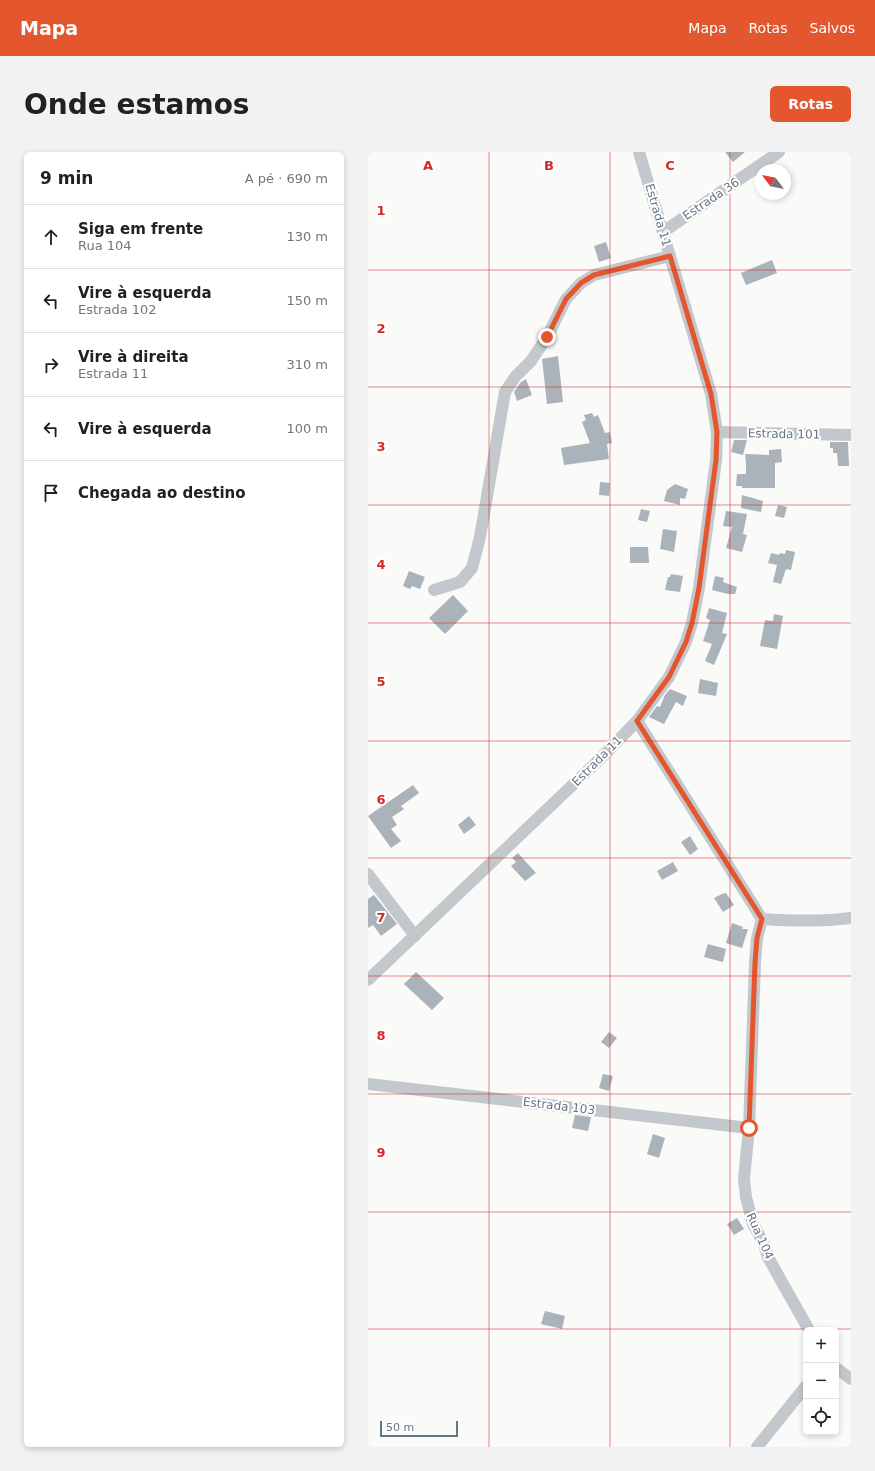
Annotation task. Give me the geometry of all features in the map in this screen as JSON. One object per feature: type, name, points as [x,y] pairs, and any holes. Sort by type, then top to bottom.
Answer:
[{"type":"street","name":"Estrada 11","points":[[368,980],[602,757],[637,721],[669,677],[686,642],[692,623],[701,573],[716,460],[717,432],[711,394],[662,232],[640,152]]},
{"type":"street","name":"Estrada 36","points":[[662,232],[779,152]]},
{"type":"street","points":[[434,590],[460,582],[472,568],[480,537],[506,392],[515,377],[531,361],[547,337],[566,299],[581,283],[594,275],[670,256]]},
{"type":"street","name":"Estrada 101","points":[[717,432],[851,435]]},
{"type":"street","points":[[637,721],[762,919],[785,921],[832,921],[851,918]]},
{"type":"street","points":[[368,874],[415,936]]},
{"type":"street","name":"Rua 104","points":[[762,919],[757,938],[755,963],[749,1128],[744,1179],[748,1209],[752,1224],[763,1242],[768,1257],[807,1327]]},
{"type":"street","name":"Estrada 103","points":[[368,1084],[749,1128]]},
{"type":"street","points":[[839,1370],[851,1379]]},
{"type":"street","points":[[757,1447],[803,1390]]},
{"type":"building","points":[[725,152],[745,152],[733,162]]},
{"type":"building","points":[[606,242],[611,258],[599,262],[594,246]]},
{"type":"building","points":[[772,260],[777,273],[746,285],[741,273]]},
{"type":"building","points":[[558,356],[563,402],[547,404],[542,359]]},
{"type":"building","points":[[526,379],[532,395],[517,401],[514,392],[521,382]]},
{"type":"building","points":[[592,413],[594,417],[598,415],[605,433],[610,432],[612,443],[607,444],[609,459],[564,465],[561,448],[590,443],[582,422],[586,420],[584,415]]},
{"type":"building","points":[[734,440],[747,440],[743,455],[731,452]]},
{"type":"building","points":[[830,442],[848,442],[849,466],[838,466],[837,453],[833,453],[833,448],[830,448]]},
{"type":"building","points":[[781,449],[782,462],[775,463],[775,488],[742,488],[742,486],[736,486],[737,474],[746,474],[745,454],[769,455],[769,450]]},
{"type":"building","points":[[600,482],[610,483],[609,496],[599,495]]},
{"type":"building","points":[[675,484],[688,489],[685,499],[680,498],[680,505],[664,501],[667,490]]},
{"type":"building","points":[[742,495],[763,501],[761,512],[741,508]]},
{"type":"building","points":[[778,505],[787,507],[784,518],[775,516]]},
{"type":"building","points":[[641,509],[650,511],[647,522],[638,520]]},
{"type":"building","points":[[726,511],[747,514],[743,534],[747,535],[742,552],[726,548],[732,527],[723,526]]},
{"type":"building","points":[[663,529],[677,531],[674,552],[660,549]]},
{"type":"building","points":[[630,547],[648,547],[649,563],[630,563]]},
{"type":"building","points":[[786,550],[795,552],[791,570],[786,569],[781,584],[773,582],[777,565],[768,563],[771,553],[779,555],[780,553],[785,554]]},
{"type":"building","points":[[409,571],[425,577],[420,589],[412,586],[410,589],[403,586]]},
{"type":"building","points":[[671,574],[683,576],[680,592],[665,590],[668,577],[670,577]]},
{"type":"building","points":[[715,576],[724,578],[723,582],[737,587],[735,594],[712,590]]},
{"type":"building","points":[[453,595],[468,611],[445,634],[429,618]]},
{"type":"building","points":[[709,608],[727,613],[722,633],[727,634],[714,665],[705,661],[712,644],[703,641],[710,620],[706,618]]},
{"type":"building","points":[[774,614],[783,616],[777,649],[760,646],[765,620],[773,621]]},
{"type":"building","points":[[700,679],[718,683],[716,696],[698,693]]},
{"type":"building","points":[[670,689],[687,696],[683,706],[676,702],[664,724],[649,717],[657,706],[660,707],[665,695]]},
{"type":"building","points":[[413,785],[419,793],[401,806],[404,809],[392,817],[397,825],[391,829],[401,841],[391,848],[368,816]]},
{"type":"building","points":[[469,816],[476,825],[464,834],[458,825]]},
{"type":"building","points":[[690,836],[698,849],[690,855],[681,842]]},
{"type":"building","points":[[518,853],[536,873],[525,881],[511,866],[516,862],[512,858]]},
{"type":"building","points":[[673,862],[678,871],[662,880],[657,871]]},
{"type":"building","points":[[726,893],[734,905],[723,912],[714,898]]},
{"type":"building","points":[[374,895],[397,924],[381,936],[373,925],[368,928],[368,899]]},
{"type":"building","points":[[732,923],[743,927],[742,929],[748,929],[742,948],[726,943]]},
{"type":"building","points":[[708,944],[726,949],[723,962],[704,957]]},
{"type":"building","points":[[416,972],[444,998],[432,1010],[404,984]]},
{"type":"building","points":[[609,1032],[617,1038],[609,1048],[601,1042]]},
{"type":"building","points":[[603,1074],[613,1076],[609,1091],[599,1088]]},
{"type":"building","points":[[575,1115],[591,1117],[588,1131],[572,1128]]},
{"type":"building","points":[[653,1134],[665,1138],[659,1158],[647,1154]]},
{"type":"building","points":[[737,1218],[744,1229],[734,1235],[727,1224]]},
{"type":"building","points":[[545,1311],[565,1316],[562,1329],[541,1324]]},
{"type":"route","points":[[547,337],[566,299],[581,283],[594,275],[670,256],[711,394],[717,432],[716,460],[699,588],[692,623],[686,642],[669,677],[637,721],[762,919],[757,938],[755,963],[749,1128]]}]
